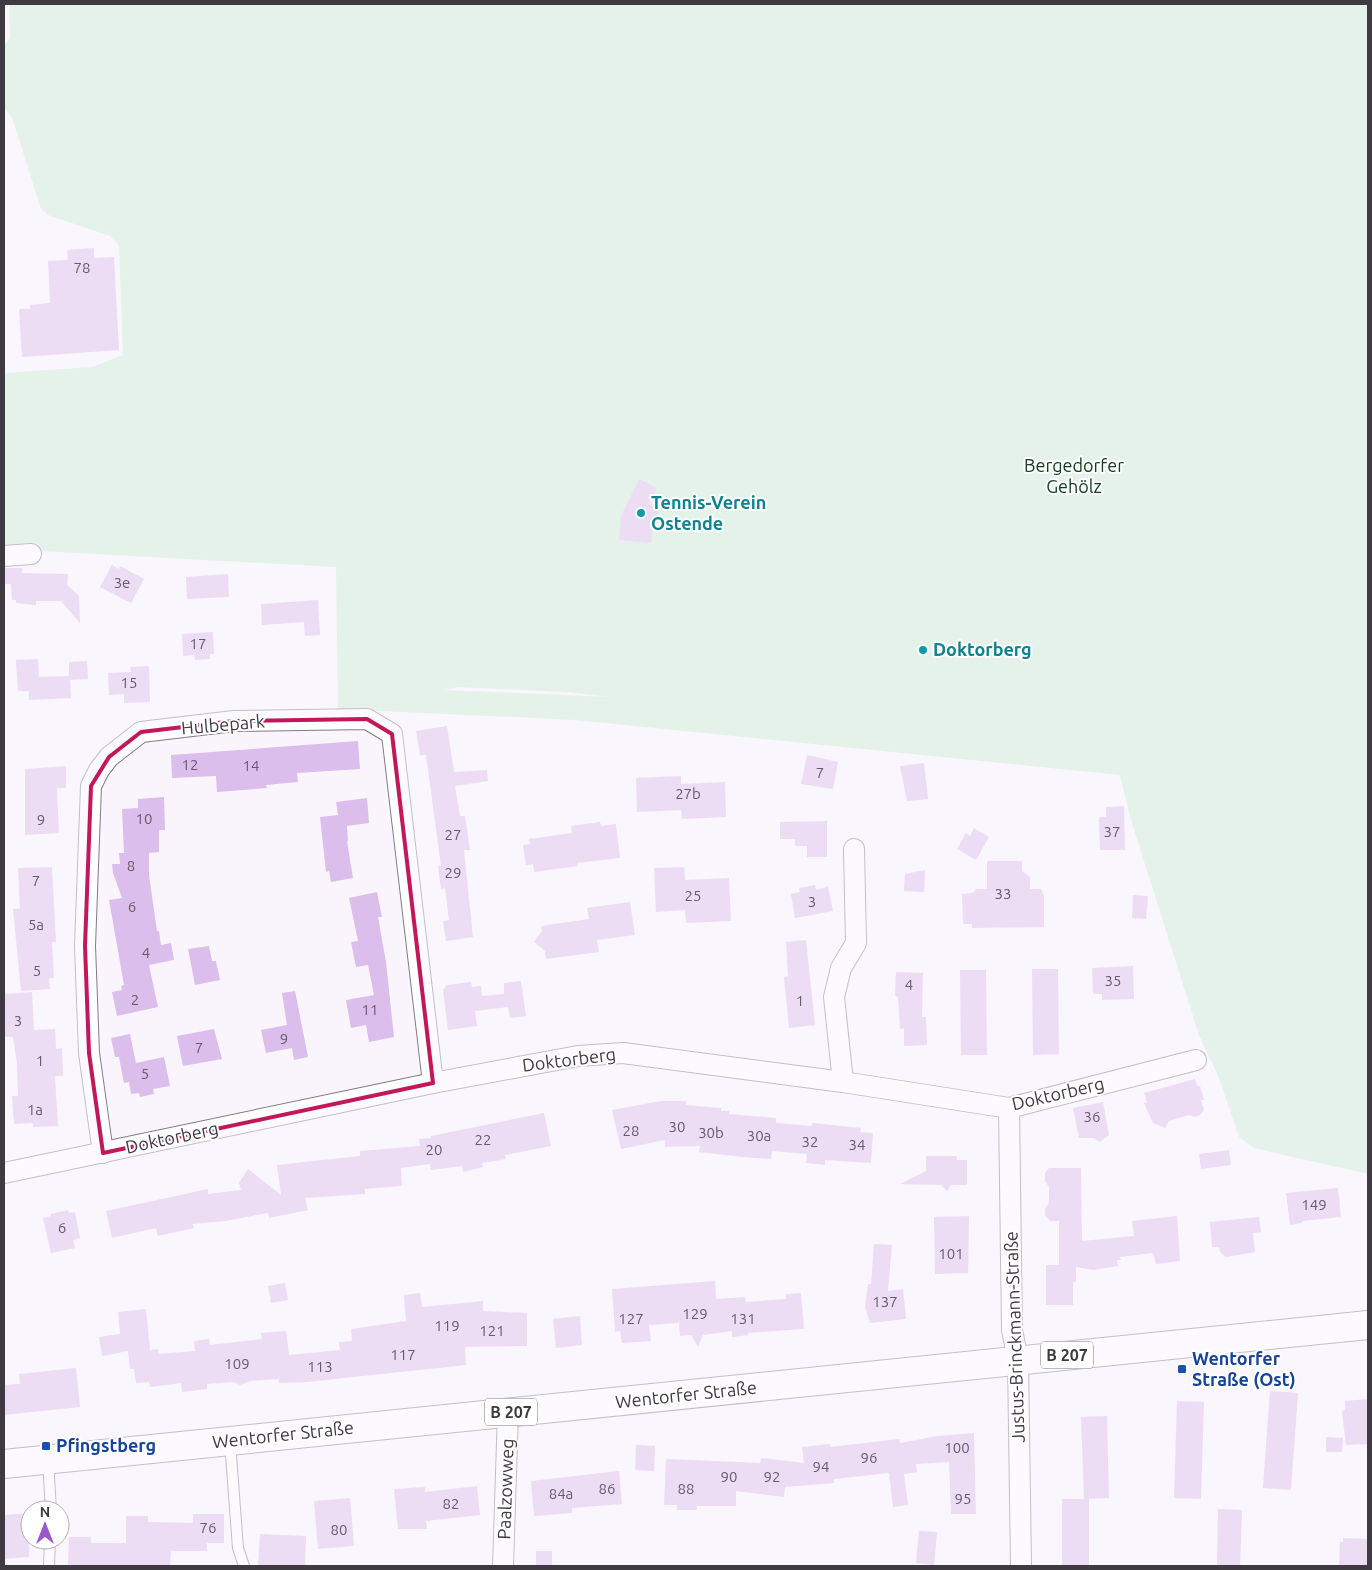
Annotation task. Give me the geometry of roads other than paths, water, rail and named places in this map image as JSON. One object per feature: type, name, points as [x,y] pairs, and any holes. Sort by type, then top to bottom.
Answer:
[{"type":"main road","name":"Wentorfer Straße","points":[[4,1464],[1368,1324]]},
{"type":"street","points":[[4,556],[31,554]]},
{"type":"street","name":"Hulbepark","points":[[103,1153],[89,1053],[85,946],[91,786],[99,770],[109,757],[141,732],[234,721],[367,719],[392,734],[433,1083]]},
{"type":"street","points":[[843,1082],[834,997],[841,968],[856,943],[854,849]]},
{"type":"street","name":"Doktorberg","points":[[4,1173],[433,1083],[578,1056],[624,1053],[843,1082],[1009,1108],[1196,1060]]},
{"type":"street","name":"Justus-Brinckmann-Straße","points":[[1009,1108],[1012,1330],[1018,1360],[1021,1566]]},
{"type":"street","name":"Paalzowweg","points":[[503,1566],[508,1412]]},
{"type":"lane","points":[[230,1441],[238,1548],[244,1566]]},
{"type":"lane","points":[[48,1459],[50,1500]]},
{"type":"lane","points":[[49,1566],[50,1550]]},
{"type":"place","name":"Tennis-Verein Ostende","points":[[641,513]]},
{"type":"place","name":"Doktorberg","points":[[923,650]]},
{"type":"place","name":"Wentorfer Straße (Ost)","points":[[1182,1369]]},
{"type":"place","name":"Pfingstberg","points":[[46,1446]]},
{"type":"park label","name":"Bergedorfer Gehölz","points":[[1074,476]]}]
